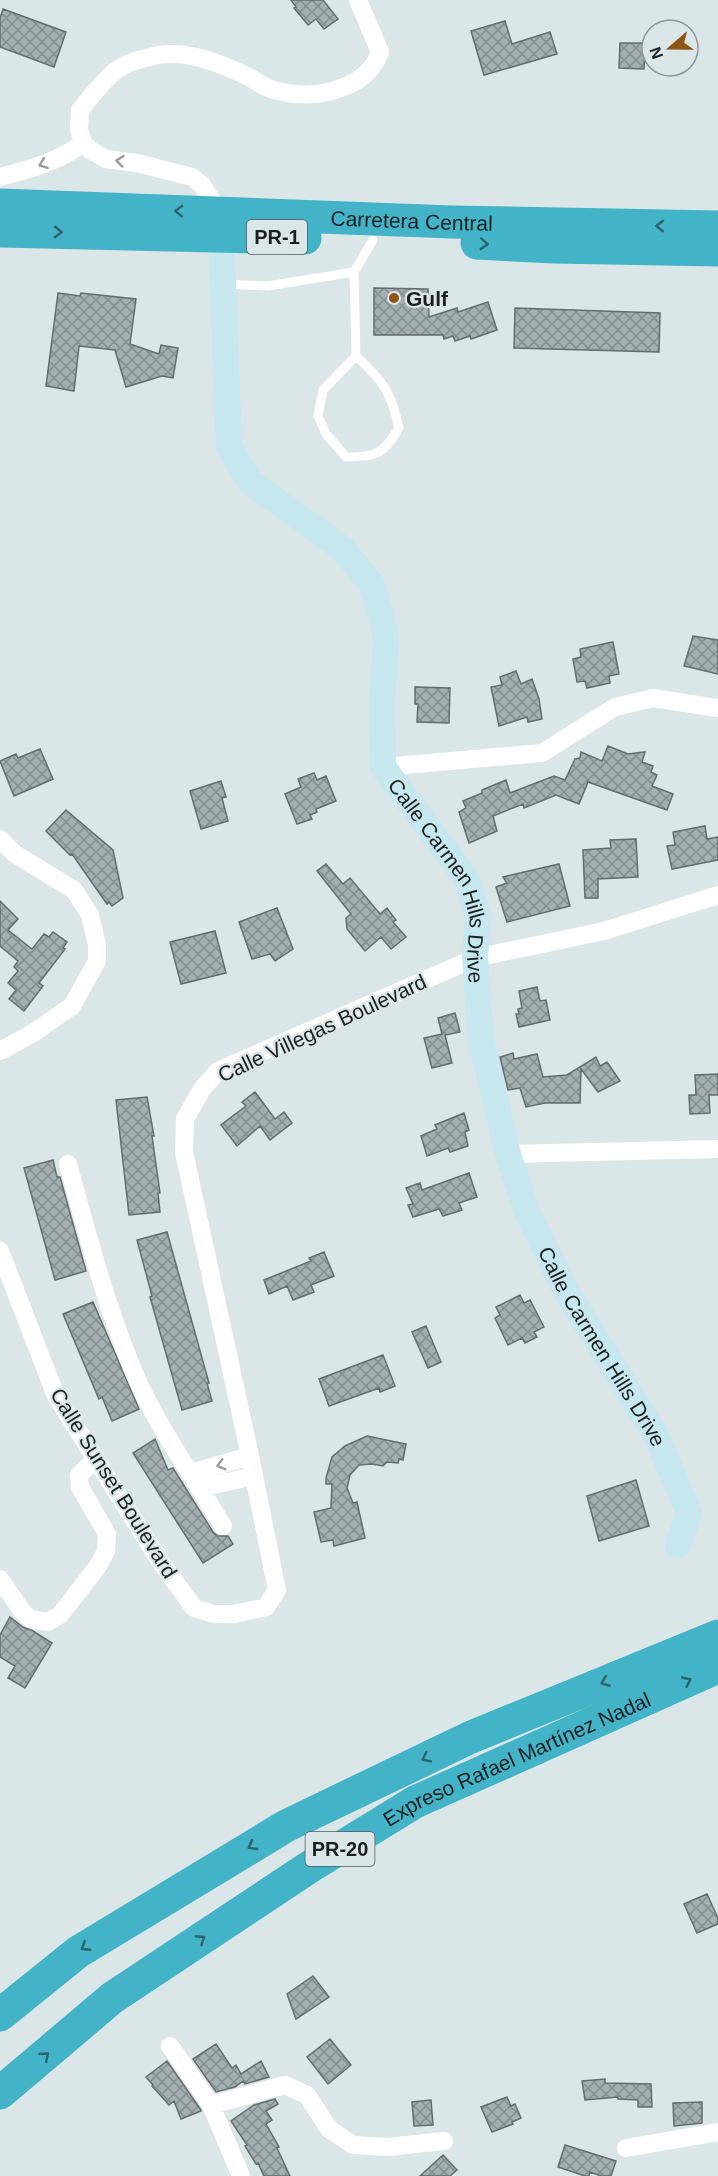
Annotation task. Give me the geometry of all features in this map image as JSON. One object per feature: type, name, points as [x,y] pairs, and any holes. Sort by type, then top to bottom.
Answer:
[{"type":"highway","name":"Carretera Central","points":[[0,205],[373,240],[718,250]]},
{"type":"highway","name":"Carretera Central","points":[[0,231],[220,224],[452,222],[718,227]]},
{"type":"highway","name":"Expreso Rafael Martínez Nadal","points":[[0,2015],[78,1952],[286,1826],[469,1738],[718,1636]]},
{"type":"highway","name":"Expreso Rafael Martínez Nadal","points":[[0,2093],[112,1998],[311,1866],[415,1802],[718,1666]]},
{"type":"street","points":[[220,224],[202,185],[192,177],[137,162],[106,159],[90,150],[83,143],[79,129],[80,110],[116,70],[148,57],[170,54],[199,56],[249,77],[268,88],[286,93],[313,96],[351,85],[364,76],[377,61],[380,52],[358,0]]},
{"type":"street","points":[[0,177],[47,164],[83,143]]},
{"type":"street","name":"Calle Carmen Hills Drive","points":[[220,224],[229,446],[250,482],[343,549],[372,585],[386,642],[382,703],[383,766],[467,879],[478,918],[475,958],[481,1040],[508,1154],[527,1212],[566,1291],[656,1435],[689,1513],[678,1545]]},
{"type":"street","points":[[383,766],[542,753],[615,707],[653,698],[718,708]]},
{"type":"street","points":[[0,839],[15,854],[74,890],[90,915],[97,945],[97,961],[72,1006],[33,1033],[0,1051]]},
{"type":"street","name":"Calle Villegas Boulevard","points":[[266,1607],[277,1590],[183,1152],[185,1119],[202,1089],[218,1071],[475,958],[603,931],[718,895]]},
{"type":"street","points":[[508,1154],[718,1149]]},
{"type":"street","points":[[68,1164],[99,1277],[133,1370],[165,1431],[223,1526]]},
{"type":"street","name":"Calle Sunset Boulevard","points":[[0,1251],[56,1396],[160,1561],[194,1608],[214,1614],[234,1614],[266,1607]]},
{"type":"street","points":[[196,1481],[250,1456]]},
{"type":"street","points":[[0,1579],[30,1619],[48,1622],[60,1615],[98,1566],[106,1551],[106,1534],[80,1487],[80,1475],[96,1459]]},
{"type":"street","points":[[196,1481],[254,1476]]},
{"type":"street","points":[[170,2046],[211,2105],[241,2176]]},
{"type":"street","points":[[211,2105],[285,2085],[307,2095],[329,2129],[353,2145],[387,2147],[444,2141]]},
{"type":"street","points":[[626,2148],[718,2132]]},
{"type":"lane","points":[[356,356],[381,379],[394,406],[399,428],[386,448],[371,456],[346,457],[326,434],[318,416],[323,390],[356,356],[354,272],[373,240]]},
{"type":"lane","points":[[223,284],[268,286],[354,272]]},
{"type":"building","points":[[291,0],[323,0],[338,19],[324,29],[316,19],[308,25],[294,8],[296,7]]},
{"type":"building","points":[[3,9],[66,32],[54,67],[0,47],[0,18]]},
{"type":"building","points":[[505,21],[512,44],[550,32],[557,54],[484,75],[471,31]]},
{"type":"building","points":[[620,43],[640,43],[640,69],[619,68]]},
{"type":"building","points":[[374,288],[428,289],[429,317],[457,308],[458,312],[488,302],[497,330],[471,339],[470,336],[455,341],[453,336],[444,339],[443,335],[374,335]]},
{"type":"building","points":[[58,293],[136,299],[130,344],[159,354],[161,345],[178,348],[173,378],[162,376],[126,387],[115,350],[79,346],[74,391],[46,386]]},
{"type":"building","points":[[515,308],[660,313],[659,352],[514,348]]},
{"type":"building","points":[[693,636],[718,640],[718,674],[684,666]]},
{"type":"building","points":[[613,642],[619,674],[609,676],[610,683],[587,688],[585,681],[577,682],[573,659],[581,657],[580,649]]},
{"type":"building","points":[[516,671],[521,684],[532,679],[539,699],[542,719],[528,722],[527,717],[499,726],[491,687],[502,685],[500,677]]},
{"type":"building","points":[[415,687],[450,688],[449,723],[417,722],[418,704],[415,704]]},
{"type":"building","points":[[608,746],[628,754],[645,752],[642,762],[653,766],[651,772],[657,775],[652,786],[673,794],[667,810],[588,782],[579,804],[556,795],[524,808],[523,804],[493,816],[497,831],[469,843],[459,812],[466,808],[463,801],[506,780],[510,793],[554,776],[565,780],[575,759],[580,758],[581,752],[602,761]]},
{"type":"building","points":[[40,749],[53,779],[14,796],[0,761],[16,754],[18,758]]},
{"type":"building","points":[[314,773],[317,780],[326,776],[336,801],[316,809],[317,812],[310,815],[312,819],[297,824],[285,794],[301,787],[298,779]]},
{"type":"building","points":[[221,781],[226,797],[222,798],[228,821],[201,829],[190,791]]},
{"type":"building","points":[[66,810],[113,850],[123,898],[112,906],[109,902],[107,904],[72,854],[70,855],[46,831]]},
{"type":"building","points":[[705,826],[707,839],[718,837],[718,860],[672,869],[667,846],[675,845],[673,832]]},
{"type":"building","points":[[636,839],[638,877],[598,879],[598,898],[585,898],[583,850],[611,848],[610,840]]},
{"type":"building","points":[[326,864],[343,884],[350,878],[380,914],[387,908],[396,920],[393,922],[406,937],[391,949],[381,937],[365,951],[347,929],[346,918],[351,914],[317,871]]},
{"type":"building","points":[[559,864],[570,906],[507,922],[496,887],[507,883],[503,877]]},
{"type":"building","points":[[0,901],[18,919],[8,930],[32,949],[44,934],[49,937],[53,932],[67,942],[63,948],[65,949],[39,983],[43,986],[24,1011],[9,999],[16,990],[8,983],[18,971],[14,967],[18,961],[0,946]]},
{"type":"building","points":[[277,908],[293,949],[275,961],[270,954],[252,959],[239,922]]},
{"type":"building","points":[[215,931],[226,973],[181,984],[170,942]]},
{"type":"building","points":[[537,987],[540,1001],[546,1000],[550,1020],[519,1027],[516,1014],[519,1014],[518,1009],[522,1008],[519,991]]},
{"type":"building","points":[[455,1013],[460,1032],[445,1035],[452,1063],[432,1068],[424,1038],[442,1034],[438,1018]]},
{"type":"building","points":[[513,1053],[514,1059],[537,1054],[543,1077],[567,1075],[596,1057],[600,1066],[607,1062],[620,1081],[598,1092],[581,1069],[580,1103],[545,1103],[526,1107],[520,1088],[508,1090],[500,1057]]},
{"type":"building","points":[[718,1074],[718,1095],[709,1095],[710,1113],[690,1114],[689,1095],[696,1095],[695,1075]]},
{"type":"building","points":[[255,1092],[275,1119],[284,1112],[292,1123],[270,1140],[260,1126],[237,1146],[221,1125],[246,1106],[242,1102]]},
{"type":"building","points":[[147,1097],[154,1136],[152,1136],[160,1193],[158,1193],[160,1212],[129,1215],[116,1100]]},
{"type":"building","points":[[464,1113],[469,1130],[465,1132],[468,1146],[450,1152],[448,1148],[427,1156],[421,1136],[437,1129],[435,1125]]},
{"type":"building","points":[[53,1160],[57,1177],[60,1177],[86,1271],[55,1280],[24,1168]]},
{"type":"building","points":[[469,1173],[477,1197],[459,1203],[462,1210],[443,1216],[439,1209],[413,1217],[408,1205],[413,1204],[406,1188],[420,1183],[422,1190]]},
{"type":"building","points":[[167,1232],[212,1401],[182,1410],[150,1297],[152,1296],[137,1240]]},
{"type":"building","points":[[324,1252],[334,1276],[311,1285],[314,1292],[293,1300],[287,1286],[269,1294],[264,1280],[311,1261],[309,1258]]},
{"type":"building","points":[[520,1295],[524,1303],[530,1300],[544,1327],[534,1332],[537,1337],[525,1343],[522,1338],[508,1345],[495,1318],[500,1315],[496,1307]]},
{"type":"building","points":[[93,1302],[139,1409],[112,1421],[102,1397],[99,1399],[63,1314]]},
{"type":"building","points":[[426,1326],[441,1362],[428,1368],[412,1332]]},
{"type":"building","points":[[383,1355],[395,1386],[380,1392],[379,1388],[329,1406],[319,1379]]},
{"type":"building","points":[[367,1436],[406,1444],[403,1460],[399,1459],[398,1463],[387,1462],[383,1466],[359,1465],[350,1475],[347,1488],[353,1503],[357,1502],[365,1538],[334,1546],[333,1540],[321,1542],[314,1512],[331,1508],[332,1484],[326,1484],[326,1478],[332,1457],[345,1446]]},
{"type":"building","points":[[155,1439],[168,1470],[173,1468],[213,1532],[218,1536],[228,1536],[233,1544],[203,1563],[133,1453]]},
{"type":"building","points":[[636,1480],[649,1526],[599,1541],[587,1496]]},
{"type":"building","points":[[10,1617],[52,1643],[25,1688],[8,1678],[15,1666],[0,1657],[0,1635]]},
{"type":"building","points":[[707,1894],[718,1918],[718,1924],[697,1933],[684,1904]]},
{"type":"building","points":[[313,1976],[329,1997],[296,2019],[287,1994]]},
{"type":"building","points":[[330,2039],[351,2065],[328,2084],[307,2057]]},
{"type":"building","points":[[216,2044],[232,2068],[236,2065],[241,2074],[261,2061],[269,2077],[245,2084],[243,2081],[235,2087],[216,2092],[193,2059]]},
{"type":"building","points":[[167,2061],[201,2111],[181,2119],[174,2101],[169,2105],[152,2086],[146,2077]]},
{"type":"building","points":[[605,2079],[605,2083],[651,2084],[652,2107],[638,2107],[638,2100],[618,2099],[618,2097],[585,2100],[582,2081]]},
{"type":"building","points":[[507,2097],[511,2106],[515,2104],[521,2118],[512,2122],[513,2124],[492,2132],[481,2107]]},
{"type":"building","points":[[275,2099],[278,2104],[266,2111],[272,2120],[266,2124],[279,2147],[277,2148],[290,2176],[264,2176],[231,2121],[254,2105]]},
{"type":"building","points":[[431,2100],[433,2125],[414,2126],[412,2102]]},
{"type":"building","points":[[702,2102],[702,2123],[674,2126],[673,2103]]},
{"type":"building","points":[[565,2145],[616,2161],[611,2176],[601,2176],[590,2172],[589,2176],[585,2176],[558,2167]]},
{"type":"building","points":[[443,2155],[457,2170],[450,2176],[420,2176]]},
{"type":"place","name":"Gulf","points":[[394,298]]}]
